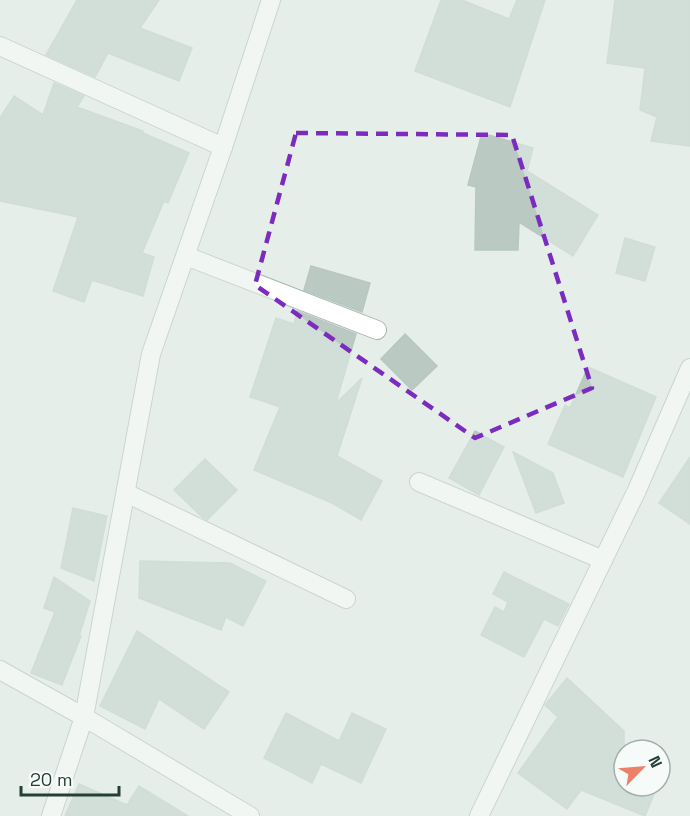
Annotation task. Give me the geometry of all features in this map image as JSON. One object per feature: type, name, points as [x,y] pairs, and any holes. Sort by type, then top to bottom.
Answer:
[{"type":"street","points":[[51,816],[84,717],[151,354],[224,147],[271,0]]},
{"type":"street","points":[[0,46],[224,147]]},
{"type":"street","points":[[186,256],[376,330]]},
{"type":"street","points":[[479,816],[637,490],[690,368]]},
{"type":"street","points":[[419,482],[603,560]]},
{"type":"street","points":[[126,493],[346,599]]},
{"type":"street","points":[[0,670],[250,816]]},
{"type":"highlighted area","points":[[296,133],[512,135],[592,388],[475,438],[255,285]]},
{"type":"building","points":[[77,0],[159,0],[140,28],[192,48],[179,81],[108,53],[95,77],[46,55]]},
{"type":"building","points":[[441,0],[462,0],[509,19],[517,0],[545,0],[510,107],[415,71]]},
{"type":"building","points":[[615,0],[690,0],[690,146],[651,141],[657,117],[640,110],[645,68],[607,63]]},
{"type":"building","points":[[54,83],[84,96],[77,107],[143,131],[143,133],[189,153],[168,203],[164,201],[142,253],[154,257],[143,296],[92,280],[84,302],[53,291],[78,217],[0,201],[0,118],[14,96],[43,115]]},
{"type":"building","points":[[482,133],[533,148],[527,171],[598,215],[573,256],[519,222],[518,250],[475,250],[476,187],[468,185]]},
{"type":"building","points":[[625,238],[655,247],[645,281],[616,273]]},
{"type":"building","points":[[311,266],[370,283],[362,312],[304,290]]},
{"type":"building","points":[[297,311],[356,334],[336,403],[362,378],[337,456],[382,481],[361,520],[332,503],[254,470],[280,407],[250,397],[276,318],[294,324]]},
{"type":"building","points":[[405,334],[437,366],[412,390],[381,359]]},
{"type":"building","points":[[588,367],[656,397],[623,477],[548,444],[565,405],[570,408]]},
{"type":"building","points":[[475,431],[504,447],[479,495],[449,478]]},
{"type":"building","points":[[513,452],[553,473],[564,503],[536,513]]},
{"type":"building","points":[[690,457],[690,524],[659,503]]},
{"type":"building","points":[[205,459],[237,490],[207,520],[174,490]]},
{"type":"building","points":[[73,508],[107,516],[94,581],[61,568]]},
{"type":"building","points":[[140,561],[230,563],[266,581],[243,626],[226,617],[221,630],[139,598]]},
{"type":"building","points":[[504,572],[569,604],[558,626],[544,619],[524,657],[481,635],[495,607],[504,612],[508,602],[493,594]]},
{"type":"building","points":[[54,577],[90,601],[79,636],[81,636],[62,685],[31,673],[55,612],[44,608]]},
{"type":"building","points":[[137,631],[229,692],[204,729],[159,699],[145,729],[100,706]]},
{"type":"building","points":[[567,678],[624,731],[624,738],[612,738],[612,798],[652,798],[645,816],[581,790],[567,809],[518,773],[558,717],[545,705]]},
{"type":"building","points":[[286,713],[339,741],[352,713],[386,729],[361,783],[321,764],[312,783],[264,758]]},
{"type":"building","points":[[79,784],[127,805],[139,786],[188,816],[65,816]]}]
